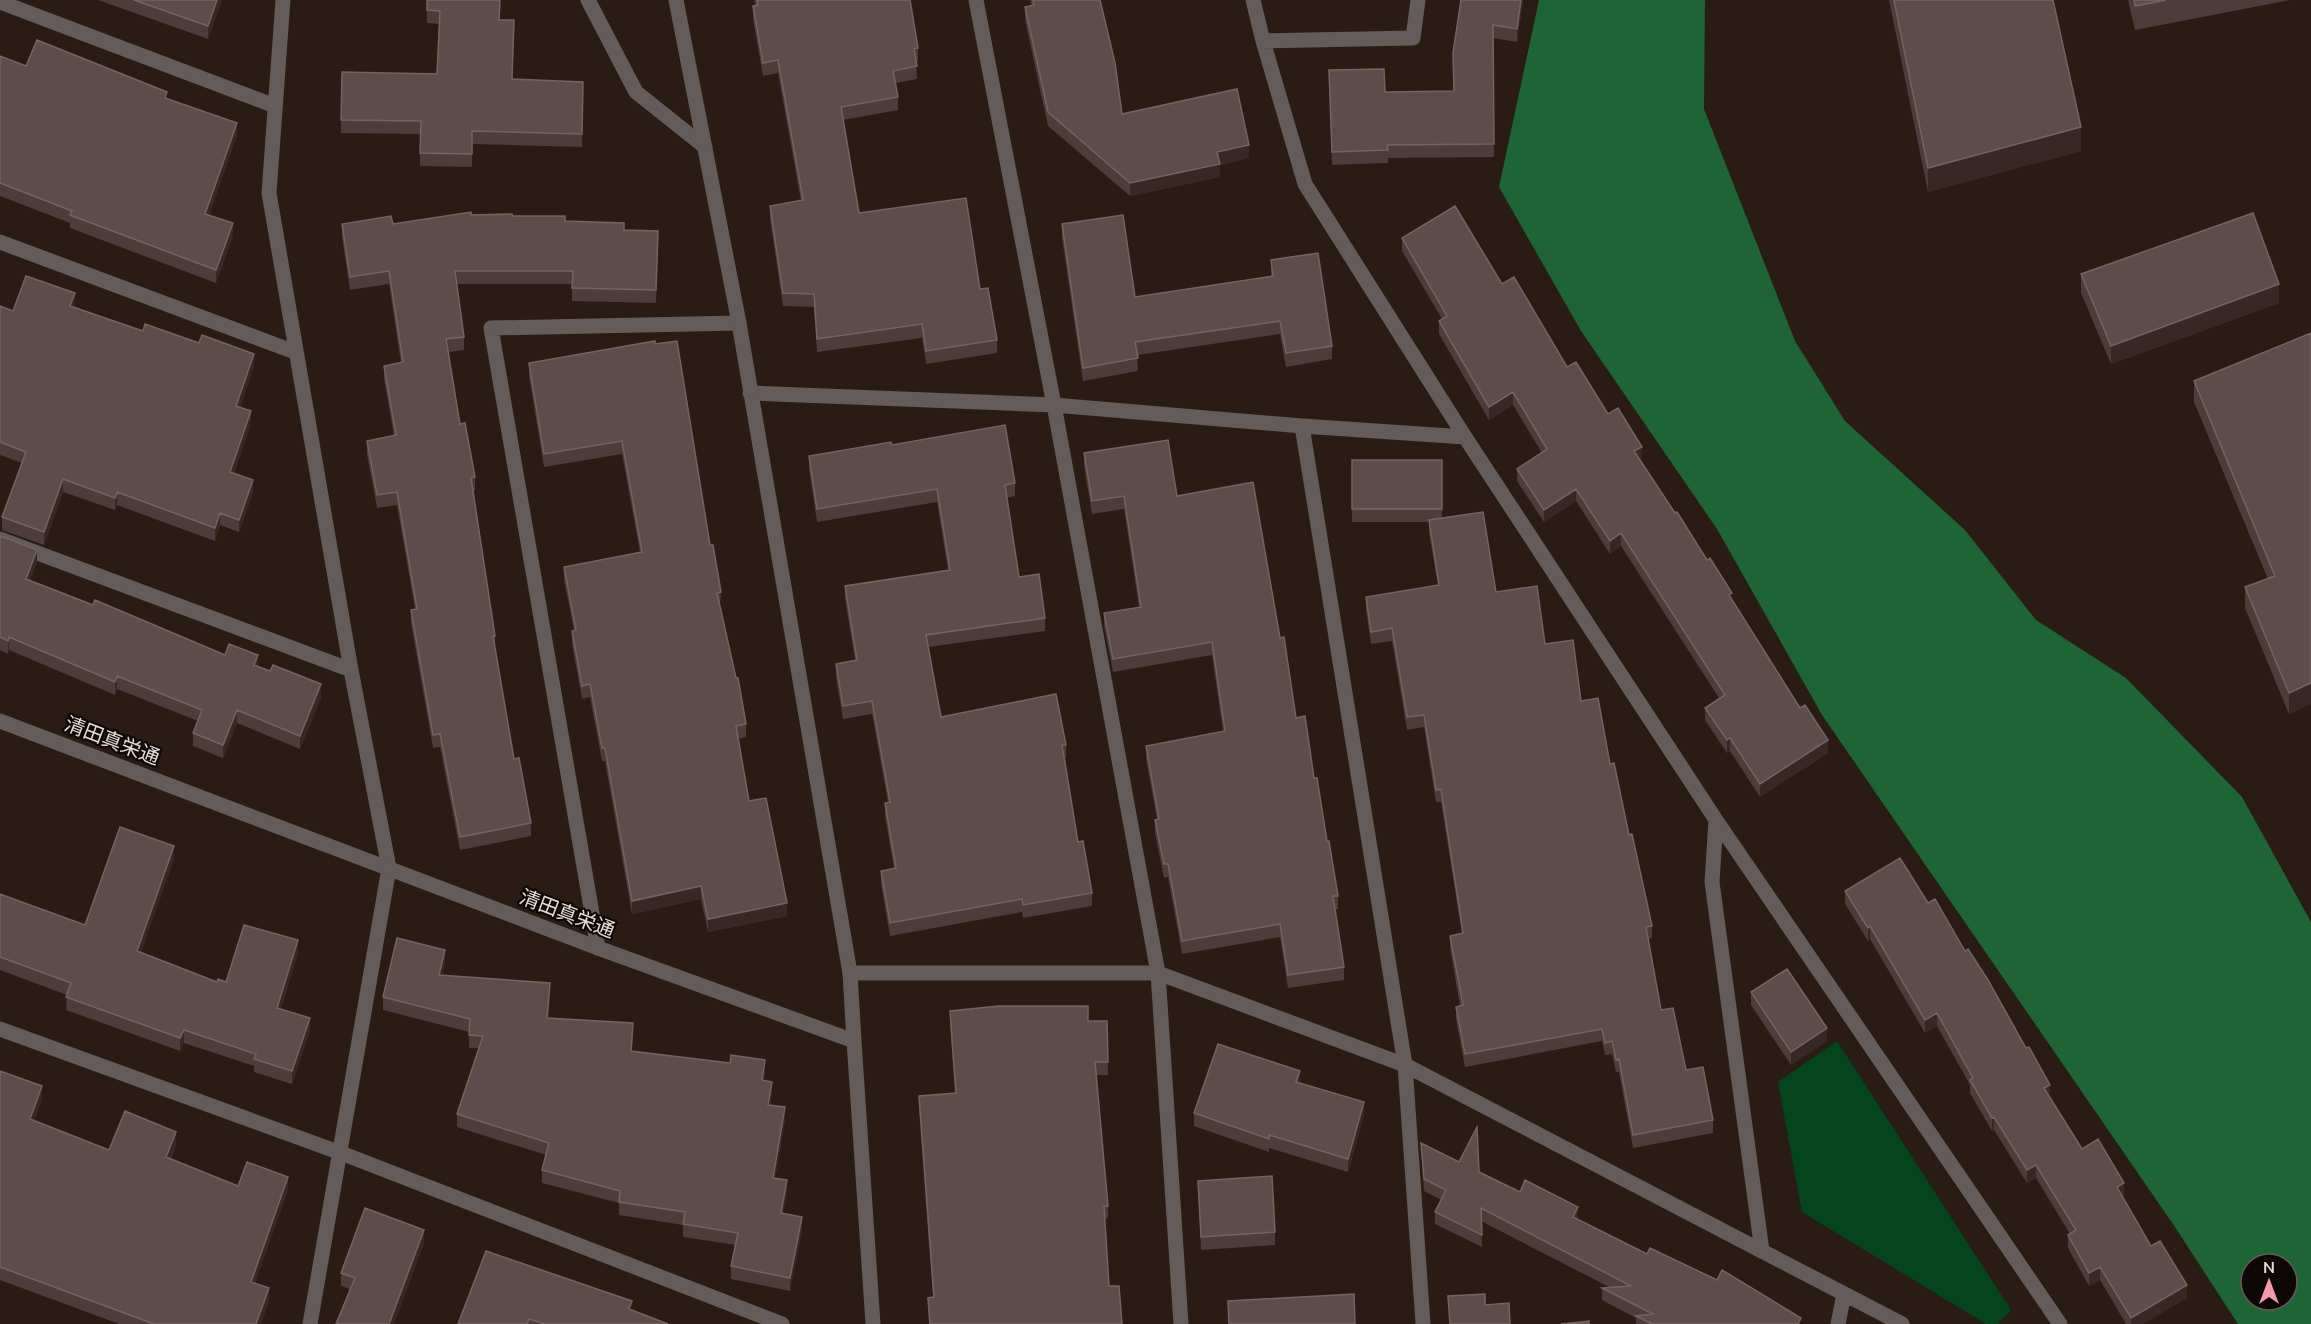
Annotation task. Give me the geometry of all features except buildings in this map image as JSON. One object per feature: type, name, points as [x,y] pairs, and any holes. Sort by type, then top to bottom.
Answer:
[{"type":"street","points":[[283,0],[269,193],[351,670],[389,868],[310,1324]]},
{"type":"street","points":[[588,0],[636,92],[705,147]]},
{"type":"street","points":[[676,0],[739,322],[850,972],[873,1324]]},
{"type":"street","points":[[976,0],[1054,405],[1158,972],[1181,1324]]},
{"type":"street","points":[[1253,0],[1305,184],[1465,437],[1716,820],[2060,1324]]},
{"type":"street","points":[[1263,41],[1413,38],[1418,0]]},
{"type":"street","points":[[0,2],[275,106]]},
{"type":"street","points":[[0,242],[296,352]]},
{"type":"street","points":[[598,948],[491,328],[739,322]]},
{"type":"street","points":[[750,393],[1054,405],[1465,437]]},
{"type":"street","points":[[1302,426],[1405,1065],[1423,1324]]},
{"type":"street","points":[[0,539],[351,670]]},
{"type":"street","name":"清田真栄通","points":[[0,721],[598,948],[854,1041]]},
{"type":"street","points":[[1716,820],[1712,882],[1762,1251]]},
{"type":"street","points":[[850,972],[1158,972],[1405,1065],[1902,1324]]},
{"type":"street","points":[[0,1029],[341,1153],[782,1324]]},
{"type":"street","points":[[1838,1324],[1844,1294]]},
{"type":"green space","points":[[1539,0],[1705,0],[1704,109],[1795,341],[1845,421],[1965,530],[2036,620],[2126,678],[2242,797],[2311,922],[2311,1324],[2238,1324],[2175,1227],[1822,715],[1717,529],[1581,331],[1499,187]]},
{"type":"green space","points":[[1837,1041],[2011,1310],[1998,1324],[1986,1324],[1802,1212],[1778,1082]]}]
